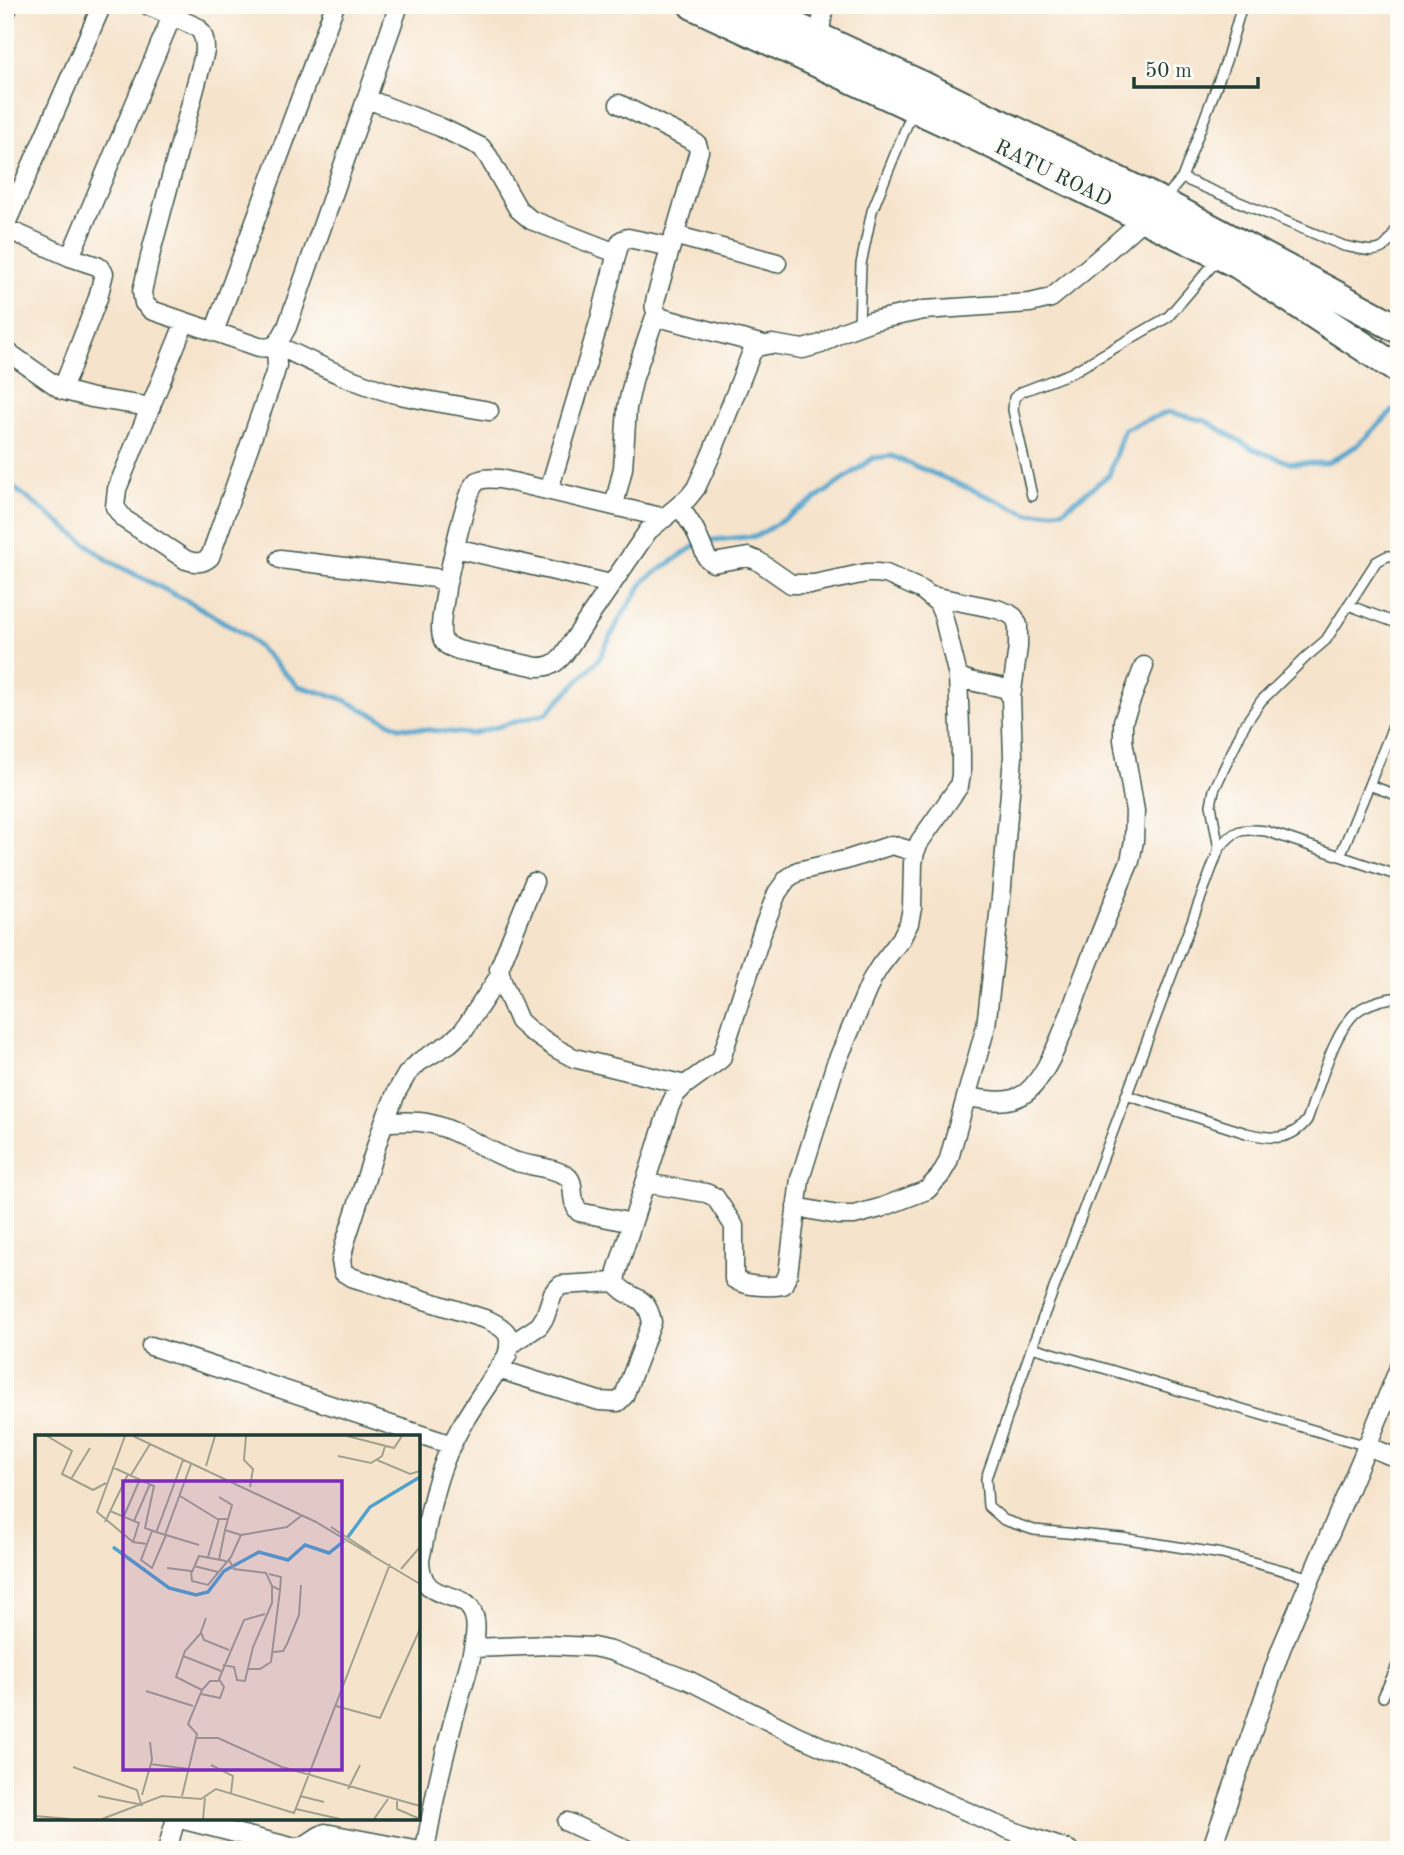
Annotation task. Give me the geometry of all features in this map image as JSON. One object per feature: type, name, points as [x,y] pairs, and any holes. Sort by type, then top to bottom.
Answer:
[{"type":"main road","name":"RATU ROAD","points":[[693,5],[919,97],[1399,329]]},
{"type":"main road","name":"RATU ROAD","points":[[748,5],[818,38],[919,97]]},
{"type":"main road","name":"RATU ROAD","points":[[1153,210],[1220,256],[1238,264],[1395,367]]},
{"type":"street","points":[[5,14],[9,5]]},
{"type":"street","points":[[62,390],[99,298],[104,273],[97,266],[70,257],[5,227],[102,5]]},
{"type":"street","points":[[147,5],[197,27],[205,40],[205,51],[152,247],[142,292],[144,303],[150,310],[258,348],[269,349],[276,345],[287,327],[399,5]]},
{"type":"street","points":[[214,332],[335,5]]},
{"type":"street","points":[[818,38],[824,5]]},
{"type":"street","points":[[70,257],[172,16]]},
{"type":"street","points":[[367,99],[440,127],[481,147],[518,209],[531,220],[616,253]]},
{"type":"street","points":[[614,506],[623,468],[627,408],[656,314],[654,307],[657,294],[699,158],[697,144],[619,104]]},
{"type":"street","points":[[665,518],[500,479],[486,478],[478,481],[472,487],[466,502],[446,587],[440,632],[442,639],[446,645],[458,650],[537,667],[556,663],[648,531],[665,518],[680,505],[696,488],[756,347],[772,344],[803,349],[821,344],[842,332],[872,321],[924,310],[1030,303],[1051,298],[1153,210]]},
{"type":"street","points":[[549,491],[600,319],[616,253],[622,240],[673,241],[777,263]]},
{"type":"street","points":[[656,314],[662,318],[764,345]]},
{"type":"street","points":[[186,322],[117,489],[115,507],[124,519],[186,560],[205,562],[210,557],[274,376],[277,366],[276,345]]},
{"type":"street","points":[[276,345],[365,385],[394,394],[489,411]]},
{"type":"street","points":[[5,350],[62,390],[92,398],[151,407]]},
{"type":"street","points":[[645,1183],[706,1193],[715,1198],[734,1226],[734,1279],[740,1283],[773,1286],[783,1284],[788,1274],[800,1179],[835,1066],[872,979],[901,939],[909,923],[915,852],[959,786],[961,775],[958,676],[943,615],[932,597],[886,574],[866,573],[814,584],[792,584],[748,557],[713,562],[707,558],[680,505]]},
{"type":"street","points":[[456,548],[611,584]]},
{"type":"street","points":[[280,559],[435,578],[446,587]]},
{"type":"street","points":[[796,1206],[838,1215],[854,1215],[880,1208],[927,1189],[940,1176],[948,1162],[986,1026],[1001,898],[1013,757],[1011,698],[1018,625],[1014,617],[997,609],[932,597]]},
{"type":"street","points":[[967,1097],[996,1102],[1012,1100],[1025,1093],[1038,1079],[1055,1048],[1130,860],[1135,811],[1123,740],[1123,721],[1144,666]]},
{"type":"street","points":[[958,676],[964,680],[1000,686],[1008,690],[1011,698]]},
{"type":"street","points":[[498,1369],[599,1401],[618,1402],[624,1396],[652,1322],[646,1305],[639,1298],[620,1289],[615,1282],[617,1271],[669,1108],[675,1095],[685,1085],[721,1059],[777,893],[787,879],[798,871],[846,860],[892,845],[915,852]]},
{"type":"street","points":[[534,882],[501,963],[500,975],[519,1021],[574,1058],[685,1085]]},
{"type":"street","points":[[425,1850],[441,1769],[477,1625],[474,1613],[468,1605],[430,1589],[420,1572],[420,1560],[438,1478],[460,1429],[507,1356],[509,1336],[503,1327],[488,1320],[351,1277],[343,1272],[341,1261],[384,1122],[397,1091],[407,1074],[419,1062],[450,1043],[463,1031],[500,975]]},
{"type":"street","points":[[384,1122],[426,1122],[502,1156],[558,1172],[568,1177],[572,1183],[574,1205],[579,1212],[632,1223]]},
{"type":"street","points":[[510,1345],[539,1326],[545,1317],[552,1293],[561,1285],[615,1282]]},
{"type":"street","points":[[151,1346],[452,1445]]},
{"type":"street","points":[[1211,1850],[1281,1649],[1399,1368]]},
{"type":"street","points":[[1367,1447],[1399,1459]]},
{"type":"street","points":[[473,1648],[547,1645],[593,1647],[611,1651],[688,1680],[796,1735],[995,1824],[1069,1850]]},
{"type":"street","points":[[167,1850],[175,1820]]},
{"type":"street","points":[[184,1820],[291,1847],[306,1846],[325,1833],[415,1850]]},
{"type":"street","points":[[567,1822],[628,1850]]},
{"type":"lane","points":[[1153,210],[1182,178],[1226,61],[1242,5]]},
{"type":"lane","points":[[859,326],[861,264],[872,211],[919,97]]},
{"type":"lane","points":[[1182,178],[1300,229],[1355,249],[1380,250],[1387,246],[1399,223]]},
{"type":"lane","points":[[1032,496],[1013,411],[1014,398],[1021,392],[1071,373],[1168,317],[1220,256]]},
{"type":"lane","points":[[1219,849],[1212,805],[1214,790],[1244,726],[1261,701],[1326,640],[1376,562],[1387,556],[1399,556]]},
{"type":"lane","points":[[1348,605],[1399,624]]},
{"type":"lane","points":[[1340,856],[1396,719],[1399,718]]},
{"type":"lane","points":[[1369,785],[1399,796]]},
{"type":"lane","points":[[1312,1578],[1222,1554],[1122,1538],[1034,1530],[1004,1520],[988,1506],[986,1478],[1032,1347],[1219,849],[1229,836],[1245,828],[1266,831],[1399,876]]},
{"type":"lane","points":[[1126,1095],[1246,1133],[1281,1137],[1299,1130],[1307,1120],[1337,1039],[1352,1017],[1359,1009],[1379,1000],[1399,998]]},
{"type":"lane","points":[[1032,1347],[1367,1447]]},
{"type":"lane","points":[[1383,1697],[1399,1661]]},
{"type":"waterway","points":[[5,481],[109,561],[197,606],[247,636],[298,686],[340,698],[399,727],[471,734],[547,713],[599,659],[620,618],[646,579],[702,541],[757,536],[813,501],[873,458],[892,456],[1029,514],[1063,510],[1109,475],[1124,429],[1168,412],[1206,421],[1253,449],[1290,463],[1327,463],[1358,445],[1399,405]]}]
